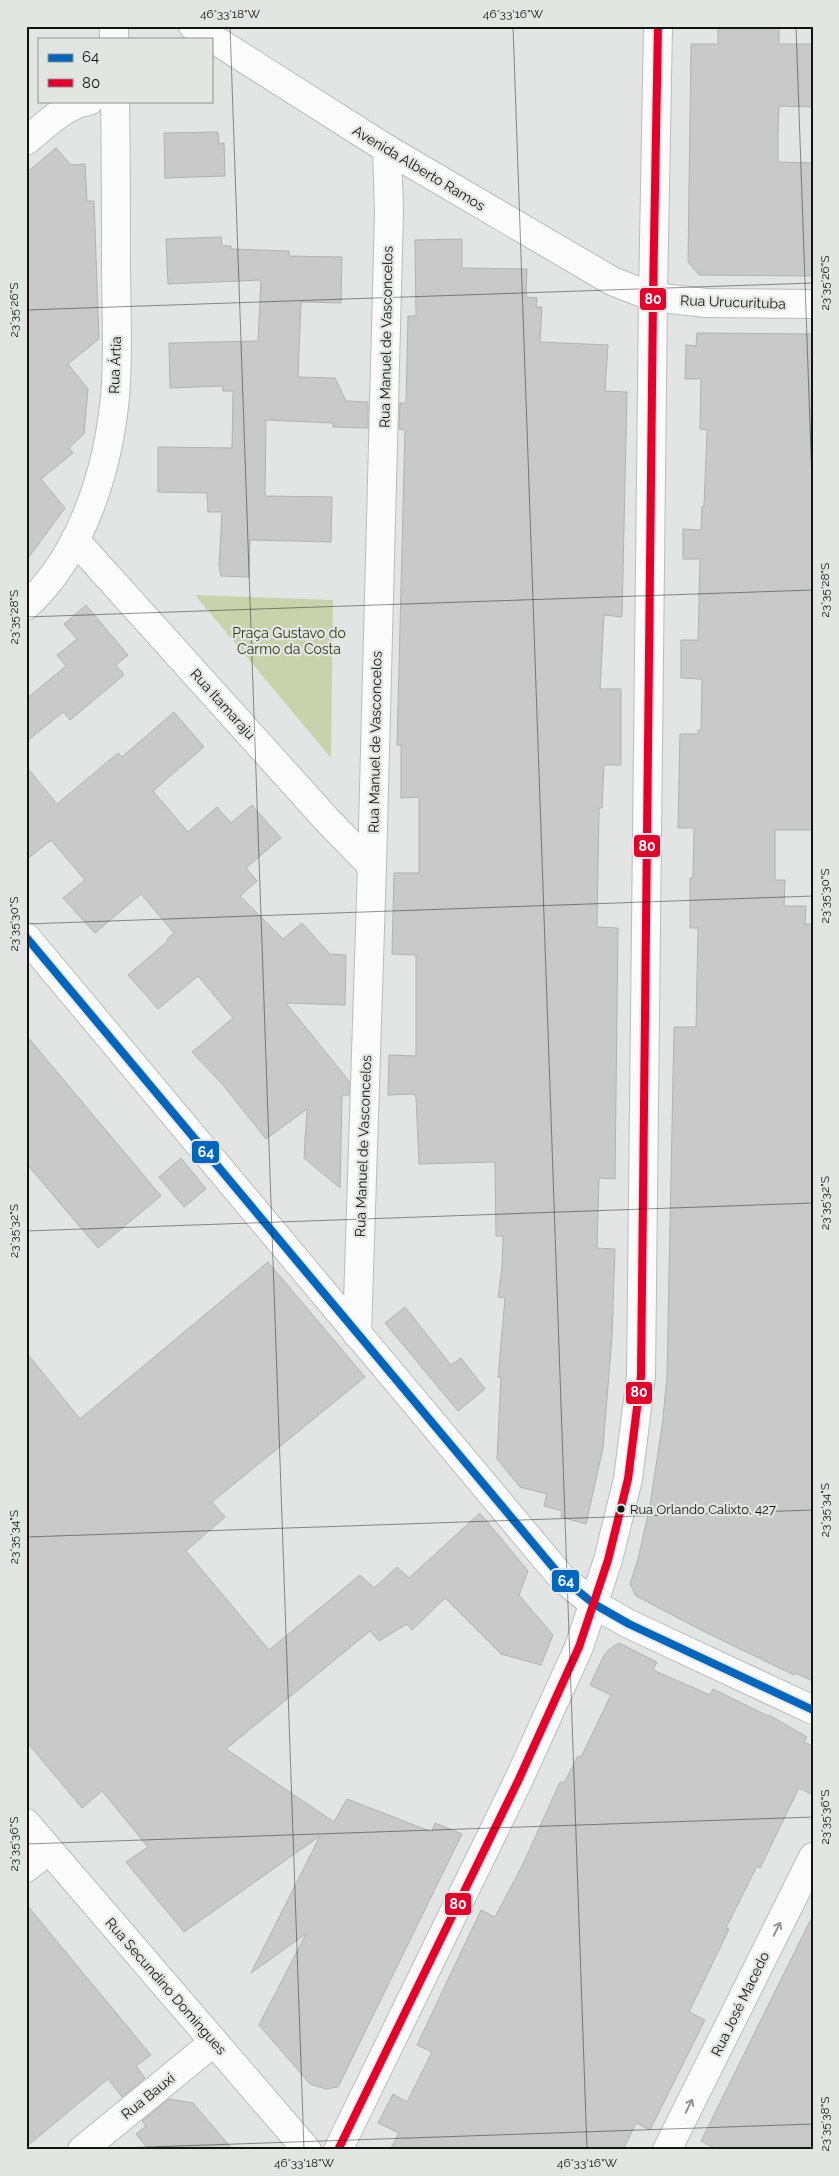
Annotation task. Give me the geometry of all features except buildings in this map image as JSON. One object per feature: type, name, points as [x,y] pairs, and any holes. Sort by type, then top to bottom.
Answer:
[{"type":"street","name":"Avenida Alberto Ramos","points":[[193,26],[212,38]]},
{"type":"street","points":[[338,2150],[518,1779],[579,1647],[608,1560],[628,1479],[641,1376],[652,297],[658,26]]},
{"type":"street","name":"Avenida Alberto Ramos","points":[[212,38],[387,149],[612,281],[652,297]]},
{"type":"street","points":[[26,141],[60,114],[78,103],[106,102]]},
{"type":"street","name":"Rua Ártia","points":[[26,606],[36,597],[60,565],[75,540],[100,476],[110,433],[115,396],[106,102]]},
{"type":"street","name":"Rua Manuel de Vasconcelos","points":[[357,1334],[372,866],[389,212],[387,149]]},
{"type":"street","name":"Rua Urucurituba","points":[[652,297],[706,303],[813,304]]},
{"type":"street","name":"Rua Itamaraju","points":[[75,540],[372,866]]},
{"type":"street","points":[[26,937],[562,1578],[594,1604],[629,1624],[813,1710]]},
{"type":"street","name":"Rua Secundino Domingues","points":[[26,1823],[307,2150]]},
{"type":"street","points":[[26,1868],[49,1850]]},
{"type":"street","name":"Rua José Macedo","points":[[667,2150],[813,1857]]},
{"type":"street","name":"Rua Bauxi","points":[[82,2150],[214,2042]]},
{"type":"green space","name":"Praça Gustavo do Carmo da Costa","points":[[195,595],[333,600],[331,758]]},
{"type":"transit line","name":"80","points":[[338,2150],[519,1779],[579,1647],[608,1560],[628,1479],[641,1376],[653,297],[658,26]]},
{"type":"transit line","name":"64","points":[[26,937],[562,1578],[594,1604],[629,1624],[813,1710]]},
{"type":"place","name":"Rua Orlando Calixto, 427","points":[[621,1509]]}]
